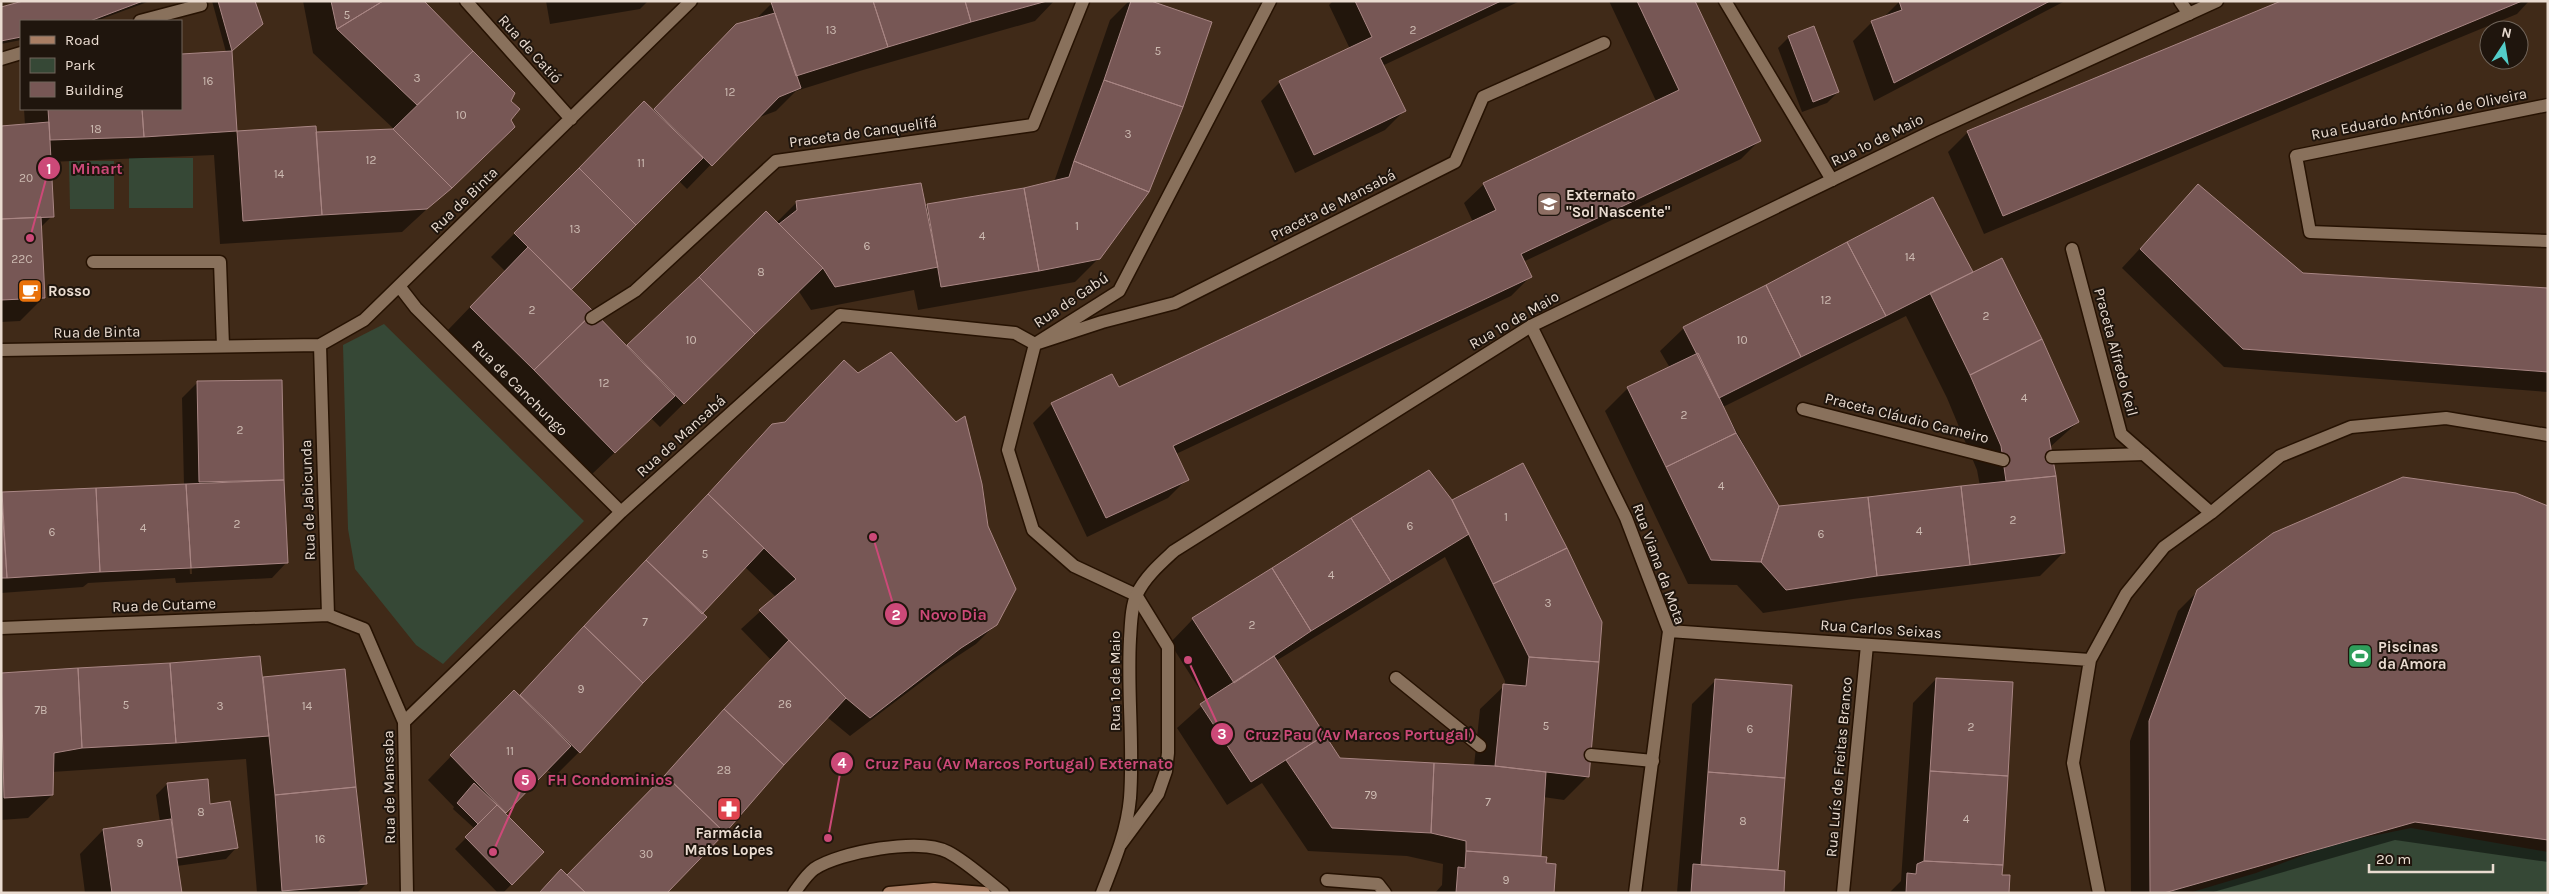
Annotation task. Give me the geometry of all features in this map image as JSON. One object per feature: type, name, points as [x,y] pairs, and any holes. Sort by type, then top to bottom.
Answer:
[{"type":"main road","points":[[895,892],[934,889],[984,893]]},
{"type":"street","name":"Rua de Catió","points":[[466,1],[571,119]]},
{"type":"street","name":"Rua de Binta","points":[[1,350],[320,345],[364,320],[691,1]]},
{"type":"street","name":"Praceta de Canquelifá","points":[[592,318],[635,291],[776,161],[1033,125],[1083,1]]},
{"type":"street","name":"Rua de Gabú","points":[[1136,595],[1074,566],[1033,530],[1008,450],[1035,344],[1119,291],[1270,1]]},
{"type":"street","points":[[1725,1],[1832,180]]},
{"type":"street","points":[[2180,1],[2189,14]]},
{"type":"street","name":"Rua 1º de Maio","points":[[1102,893],[1121,844],[1129,800],[1132,758],[1129,661],[1131,624],[1136,595],[1150,574],[1174,551],[1532,326],[1832,180],[2217,1]]},
{"type":"street","points":[[144,20],[201,5]]},
{"type":"street","name":"Praceta de Mansabá","points":[[1035,344],[1102,322],[1175,304],[1455,162],[1483,97],[1604,43]]},
{"type":"street","points":[[1,59],[20,53]]},
{"type":"street","name":"Rua Eduardo António de Oliveira","points":[[2548,105],[2296,156],[2310,232],[2548,241]]},
{"type":"street","name":"Praceta Alfredo Keil","points":[[2072,249],[2121,434],[2211,513]]},
{"type":"street","points":[[93,262],[220,262],[224,346]]},
{"type":"street","name":"Rua de Canchungo","points":[[399,286],[416,308],[621,512]]},
{"type":"street","name":"Rua de Mansabá","points":[[404,722],[621,512],[840,315],[1015,333],[1035,344]]},
{"type":"street","name":"Rua Viana da Mota","points":[[1532,326],[1626,518],[1669,631],[1635,893]]},
{"type":"street","name":"Rua de Jabicunda","points":[[320,345],[328,615]]},
{"type":"street","name":"Praceta Cláudio Carneiro","points":[[1803,409],[2003,460]]},
{"type":"street","points":[[2099,893],[2073,764],[2090,660],[2126,594],[2164,547],[2211,513],[2280,456],[2351,427],[2446,418],[2548,435]]},
{"type":"street","points":[[2052,458],[2144,454]]},
{"type":"street","points":[[1121,844],[1158,794],[1166,771],[1168,753],[1168,647],[1136,595]]},
{"type":"street","name":"Rua de Cutame","points":[[1,628],[328,615]]},
{"type":"street","name":"Rua de Mansaba","points":[[328,615],[364,629],[404,722],[407,893]]},
{"type":"street","name":"Rua Carlos Seixas","points":[[1669,631],[2090,660]]},
{"type":"street","name":"Rua Luís de Freitas Branco","points":[[1843,893],[1866,645]]},
{"type":"street","points":[[1396,678],[1480,746]]},
{"type":"street","points":[[1591,754],[1653,761]]},
{"type":"street","points":[[794,893],[812,870],[835,857],[880,848],[925,846],[947,851],[1003,893]]},
{"type":"street","points":[[1327,880],[1378,884],[1385,893]]},
{"type":"green space","points":[[129,158],[193,158],[193,208],[129,208]]},
{"type":"green space","points":[[69,161],[114,161],[114,209],[70,209]]},
{"type":"green space","points":[[384,324],[584,521],[443,664],[416,645],[355,569],[348,529],[343,345]]},
{"type":"green space","points":[[2411,828],[2548,852],[2548,893],[2189,893],[2256,873],[2333,844]]},
{"type":"building","points":[[23,1],[143,1],[93,20],[20,20],[20,37],[1,41],[1,7]]},
{"type":"building","points":[[218,1],[255,1],[263,24],[232,51]]},
{"type":"building","points":[[331,1],[383,1],[337,29]]},
{"type":"building","points":[[383,1],[424,1],[473,51],[417,105],[337,29]]},
{"type":"building","points":[[873,1],[965,1],[971,22],[888,47]]},
{"type":"building","points":[[873,1],[888,47],[796,76],[771,2]]},
{"type":"building","points":[[965,1],[1047,1],[971,22]]},
{"type":"building","points":[[1131,1],[1151,1],[1212,22],[1183,107],[1104,80]]},
{"type":"building","points":[[1355,1],[1501,1],[1380,58],[1406,111],[1314,155],[1279,81],[1372,37]]},
{"type":"building","points":[[1637,1],[1695,1],[1761,141],[1521,254],[1532,277],[1173,446],[1189,480],[1106,518],[1051,403],[1112,374],[1119,387],[1496,210],[1483,183],[1679,90]]},
{"type":"building","points":[[1899,1],[2050,1],[1894,83],[1871,21],[1902,10]]},
{"type":"building","points":[[2281,1],[2522,1],[2003,216],[1967,131]]},
{"type":"building","points":[[775,13],[801,88],[779,97],[712,166],[654,109],[736,24]]},
{"type":"building","points":[[1814,26],[1839,92],[1813,102],[1788,36]]},
{"type":"building","points":[[232,51],[237,131],[144,137],[142,110],[182,110],[182,54]]},
{"type":"building","points":[[473,51],[515,93],[511,101],[520,109],[511,120],[515,127],[452,188],[393,129]]},
{"type":"building","points":[[1104,80],[1183,107],[1149,192],[1074,161]]},
{"type":"building","points":[[644,101],[703,158],[636,225],[579,168]]},
{"type":"building","points":[[48,110],[142,110],[144,137],[50,140]]},
{"type":"building","points":[[49,122],[54,217],[1,219],[1,126]]},
{"type":"building","points":[[316,126],[322,215],[243,221],[237,131]]},
{"type":"building","points":[[393,129],[452,188],[427,209],[322,215],[316,132]]},
{"type":"building","points":[[1074,161],[1149,192],[1100,259],[1039,271],[1024,188],[1069,177]]},
{"type":"building","points":[[579,168],[636,225],[571,290],[514,233]]},
{"type":"building","points":[[921,183],[938,267],[835,287],[823,268],[779,224],[797,210],[796,201]]},
{"type":"building","points":[[2198,184],[2303,273],[2548,288],[2548,372],[2243,349],[2140,249]]},
{"type":"building","points":[[1024,188],[1039,271],[941,287],[927,204]]},
{"type":"building","points":[[1933,197],[1973,272],[1886,316],[1847,242]]},
{"type":"building","points":[[766,211],[823,268],[755,334],[699,277]]},
{"type":"building","points":[[41,217],[45,298],[1,300],[1,219]]},
{"type":"building","points":[[1847,242],[1886,316],[1801,357],[1766,285]]},
{"type":"building","points":[[528,247],[594,312],[534,370],[470,307]]},
{"type":"building","points":[[2002,258],[2042,339],[1970,375],[1930,293]]},
{"type":"building","points":[[699,277],[755,334],[684,404],[627,345]]},
{"type":"building","points":[[1766,285],[1801,357],[1719,398],[1683,327]]},
{"type":"building","points":[[594,312],[675,396],[615,453],[534,370]]},
{"type":"building","points":[[2042,339],[2079,422],[2049,438],[2056,476],[2006,481],[2001,446],[1970,375]]},
{"type":"building","points":[[891,352],[956,422],[965,416],[982,484],[988,526],[1016,589],[997,625],[961,648],[870,718],[846,698],[759,610],[796,579],[708,494],[772,424],[785,422],[844,360],[858,373]]},
{"type":"building","points":[[1698,353],[1736,433],[1666,467],[1627,387]]},
{"type":"building","points":[[282,380],[284,480],[199,482],[197,381]]},
{"type":"building","points":[[1736,433],[1779,506],[1761,562],[1711,560],[1666,467]]},
{"type":"building","points":[[1523,463],[1567,548],[1493,584],[1452,500]]},
{"type":"building","points":[[1429,470],[1452,500],[1469,534],[1391,582],[1351,518]]},
{"type":"building","points":[[2056,476],[2065,553],[1970,565],[1961,486]]},
{"type":"building","name":"Piscinas da Amora","points":[[2403,477],[2516,493],[2548,506],[2548,840],[2415,822],[2164,893],[2150,893],[2149,721],[2197,590],[2273,533]]},
{"type":"building","points":[[284,480],[288,563],[191,568],[186,484]]},
{"type":"building","points":[[186,484],[191,568],[100,572],[96,488]]},
{"type":"building","points":[[1961,486],[1970,565],[1877,576],[1868,497]]},
{"type":"building","points":[[96,488],[100,572],[7,578],[2,492]]},
{"type":"building","points":[[1,492],[7,578],[1,578]]},
{"type":"building","points":[[708,494],[764,548],[702,614],[646,560]]},
{"type":"building","points":[[1868,497],[1877,576],[1786,590],[1761,562],[1779,506]]},
{"type":"building","points":[[1351,518],[1391,582],[1311,631],[1272,568]]},
{"type":"building","points":[[1567,548],[1602,622],[1599,662],[1529,657],[1493,584]]},
{"type":"building","points":[[646,560],[707,617],[643,683],[584,626]]},
{"type":"building","points":[[1272,568],[1311,631],[1234,683],[1192,618]]},
{"type":"building","points":[[584,626],[643,683],[580,753],[520,695]]},
{"type":"building","points":[[789,640],[846,698],[784,765],[724,709]]},
{"type":"building","points":[[260,656],[269,736],[176,743],[170,663]]},
{"type":"building","points":[[1274,656],[1325,735],[1251,782],[1200,704]]},
{"type":"building","points":[[1529,657],[1599,662],[1589,777],[1495,766],[1503,684],[1526,686]]},
{"type":"building","points":[[170,663],[176,743],[82,748],[78,668]]},
{"type":"building","points":[[78,668],[82,748],[54,753],[53,795],[4,798],[1,673]]},
{"type":"building","points":[[345,669],[356,787],[275,795],[263,677]]},
{"type":"building","points":[[1936,678],[2013,682],[2008,776],[1930,771]]},
{"type":"building","points":[[1715,679],[1792,685],[1785,778],[1708,772]]},
{"type":"building","points":[[514,690],[571,746],[506,813],[450,755]]},
{"type":"building","points":[[724,709],[784,765],[725,833],[665,775]]},
{"type":"building","points":[[1325,735],[1340,758],[1434,763],[1431,833],[1332,828],[1286,760]]},
{"type":"building","points":[[1434,763],[1495,766],[1546,772],[1541,856],[1466,851],[1466,841],[1431,833]]},
{"type":"building","points":[[1930,771],[2008,776],[2003,865],[1924,861]]},
{"type":"building","points":[[1708,772],[1785,778],[1778,870],[1701,865]]},
{"type":"building","points":[[665,775],[725,833],[667,893],[586,893],[567,875]]},
{"type":"building","points":[[208,779],[210,804],[230,801],[238,848],[177,858],[167,783]]},
{"type":"building","points":[[474,783],[497,805],[478,824],[457,803]]},
{"type":"building","points":[[356,787],[367,884],[282,891],[275,795]]},
{"type":"building","points":[[497,805],[544,852],[512,885],[465,837]]},
{"type":"building","points":[[171,819],[182,893],[112,893],[103,829]]},
{"type":"building","points":[[1466,851],[1547,857],[1546,863],[1556,864],[1554,893],[1456,893],[1458,867],[1465,868]]},
{"type":"building","points":[[1924,861],[2003,865],[2002,875],[2010,875],[2009,893],[1906,893],[1907,873],[1916,874],[1917,864]]},
{"type":"building","points":[[1693,864],[1785,871],[1784,893],[1691,893]]},
{"type":"building","points":[[561,869],[567,875],[586,893],[539,893]]},
{"type":"place","name":"Externato \"Sol Nascente\"","points":[[1549,204]]},
{"type":"place","name":"Minart","points":[[30,238]]},
{"type":"place","name":"Rosso","points":[[30,291]]},
{"type":"place","name":"Novo Dia","points":[[873,537]]},
{"type":"place","name":"Piscinas da Amora","points":[[2360,656]]},
{"type":"place","name":"Cruz Pau (Av Marcos Portugal)","points":[[1188,660]]},
{"type":"place","name":"Farmácia Matos Lopes","points":[[729,809]]},
{"type":"place","name":"Cruz Pau (Av Marcos Portugal) Externato","points":[[828,838]]},
{"type":"place","name":"FH Condominios","points":[[493,852]]}]
